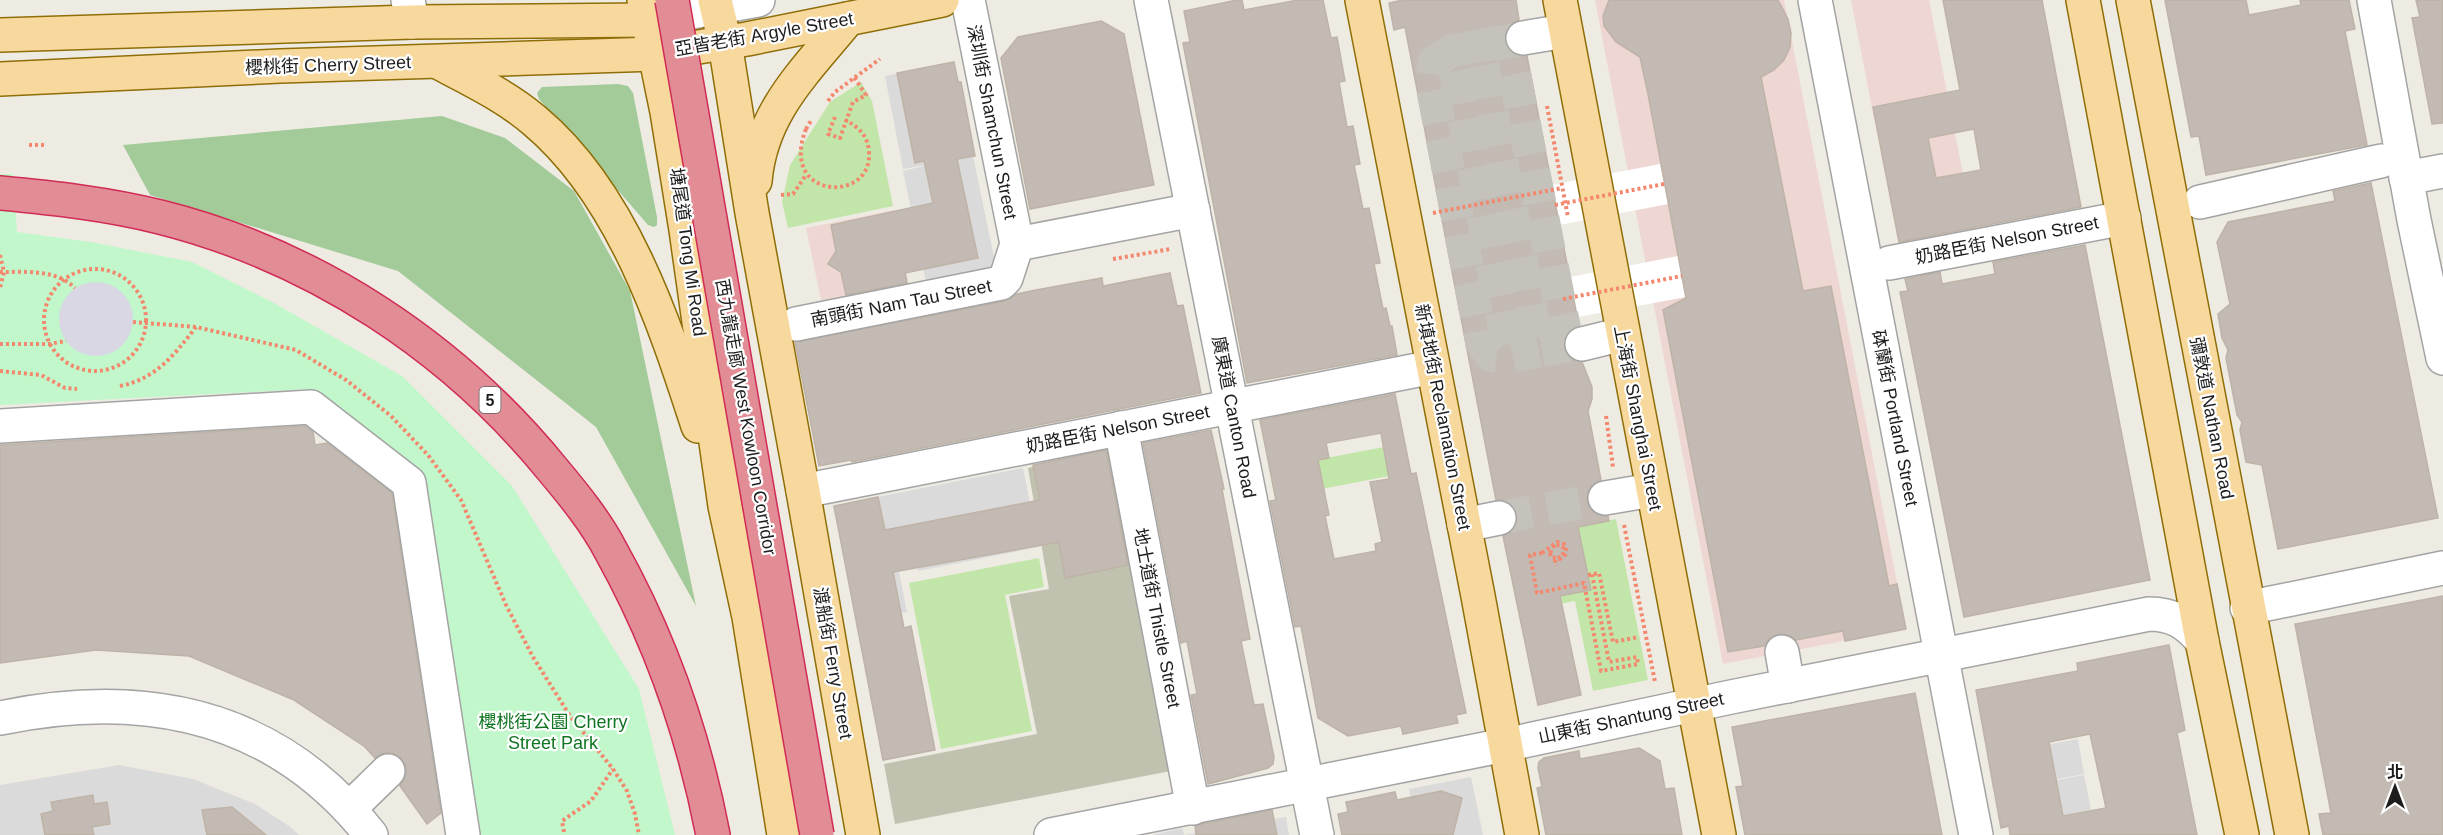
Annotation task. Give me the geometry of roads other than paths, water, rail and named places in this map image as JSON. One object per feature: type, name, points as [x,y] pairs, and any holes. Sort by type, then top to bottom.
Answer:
[{"type":"highway","name":"西九龍走廊 West Kowloon Corridor","points":[[655,7],[817,835]]},
{"type":"highway","name":"5","points":[[0,193],[105,206],[161,217],[245,244],[319,277],[385,315],[458,371],[502,412],[545,459],[585,511],[610,549],[650,629],[680,709],[713,835]]},
{"type":"main road","name":"亞皆老街 Argyle Street","points":[[656,54],[725,43],[942,0]]},
{"type":"main road","name":"新填地街 Reclamation Street","points":[[1362,0],[1522,835]]},
{"type":"main road","points":[[2083,0],[2202,641],[2242,835]]},
{"type":"main road","name":"彌敦道 Nathan Road","points":[[2133,0],[2292,835]]},
{"type":"main road","points":[[716,4],[765,204]]},
{"type":"main road","points":[[0,35],[410,11],[655,7]]},
{"type":"main road","name":"塘尾道 Tong Mi Road","points":[[655,7],[656,54],[686,230],[725,506]]},
{"type":"main road","name":"上海街 Shanghai Street","points":[[1563,15],[1719,835]]},
{"type":"main road","points":[[803,491],[759,155],[776,110],[848,19]]},
{"type":"main road","name":"櫻桃街 Cherry Street","points":[[0,79],[656,54]]},
{"type":"main road","points":[[436,61],[486,88],[533,119],[578,165],[611,212],[628,244],[676,357],[725,506],[748,617],[784,835]]},
{"type":"main road","name":"渡船街 Ferry Street","points":[[803,491],[863,835]]},
{"type":"street","name":"亞皆老街 Argyle Street","points":[[655,7],[758,0]]},
{"type":"street","name":"深圳街 Shamchun Street","points":[[968,0],[1017,244]]},
{"type":"street","name":"廣東道 Canton Road","points":[[1151,0],[1317,835]]},
{"type":"street","name":"砵蘭街 Portland Street","points":[[1815,0],[1976,835]]},
{"type":"street","points":[[2374,0],[2394,170],[2443,358]]},
{"type":"street","points":[[1523,38],[1563,15]]},
{"type":"street","points":[[2200,202],[2394,170],[2443,171]]},
{"type":"street","points":[[1017,244],[1192,210]]},
{"type":"street","name":"奶路臣街 Nelson Street","points":[[1889,263],[2124,218]]},
{"type":"street","name":"南頭街 Nam Tau Street","points":[[796,324],[1001,283],[1006,278],[1017,244]]},
{"type":"street","points":[[1582,344],[1623,334]]},
{"type":"street","name":"奶路臣街 Nelson Street","points":[[803,491],[1434,367]]},
{"type":"street","points":[[0,426],[311,407],[409,483],[463,835]]},
{"type":"street","name":"地士道街 Thistle Street","points":[[1121,428],[1193,808]]},
{"type":"street","points":[[1611,497],[1652,490]]},
{"type":"street","points":[[1464,525],[1500,518]]},
{"type":"street","points":[[2247,608],[2443,568]]},
{"type":"street","name":"山東街 Shantung Street","points":[[1068,834],[2149,614],[2164,614],[2179,619],[2190,627],[2202,641]]},
{"type":"street","points":[[1782,652],[1788,686]]},
{"type":"street","points":[[0,718],[32,711],[84,706],[138,706],[191,716],[241,734],[282,753],[316,777],[350,808],[371,835]]},
{"type":"street","points":[[350,808],[388,771]]},
{"type":"tunnel","points":[[1523,38],[1508,41],[1568,346],[1582,344]]},
{"type":"tunnel","points":[[1508,41],[1479,46],[1539,351],[1568,346]]},
{"type":"tunnel","points":[[1479,46],[1451,51],[1510,357],[1539,351]]},
{"type":"tunnel","points":[[1451,51],[1434,62],[1431,81],[1482,343],[1491,355],[1510,357]]},
{"type":"tunnel","points":[[1499,518],[1605,498]]},
{"type":"park label","name":"櫻桃街公園 Cherry Street Park","points":[[553,732]]}]
